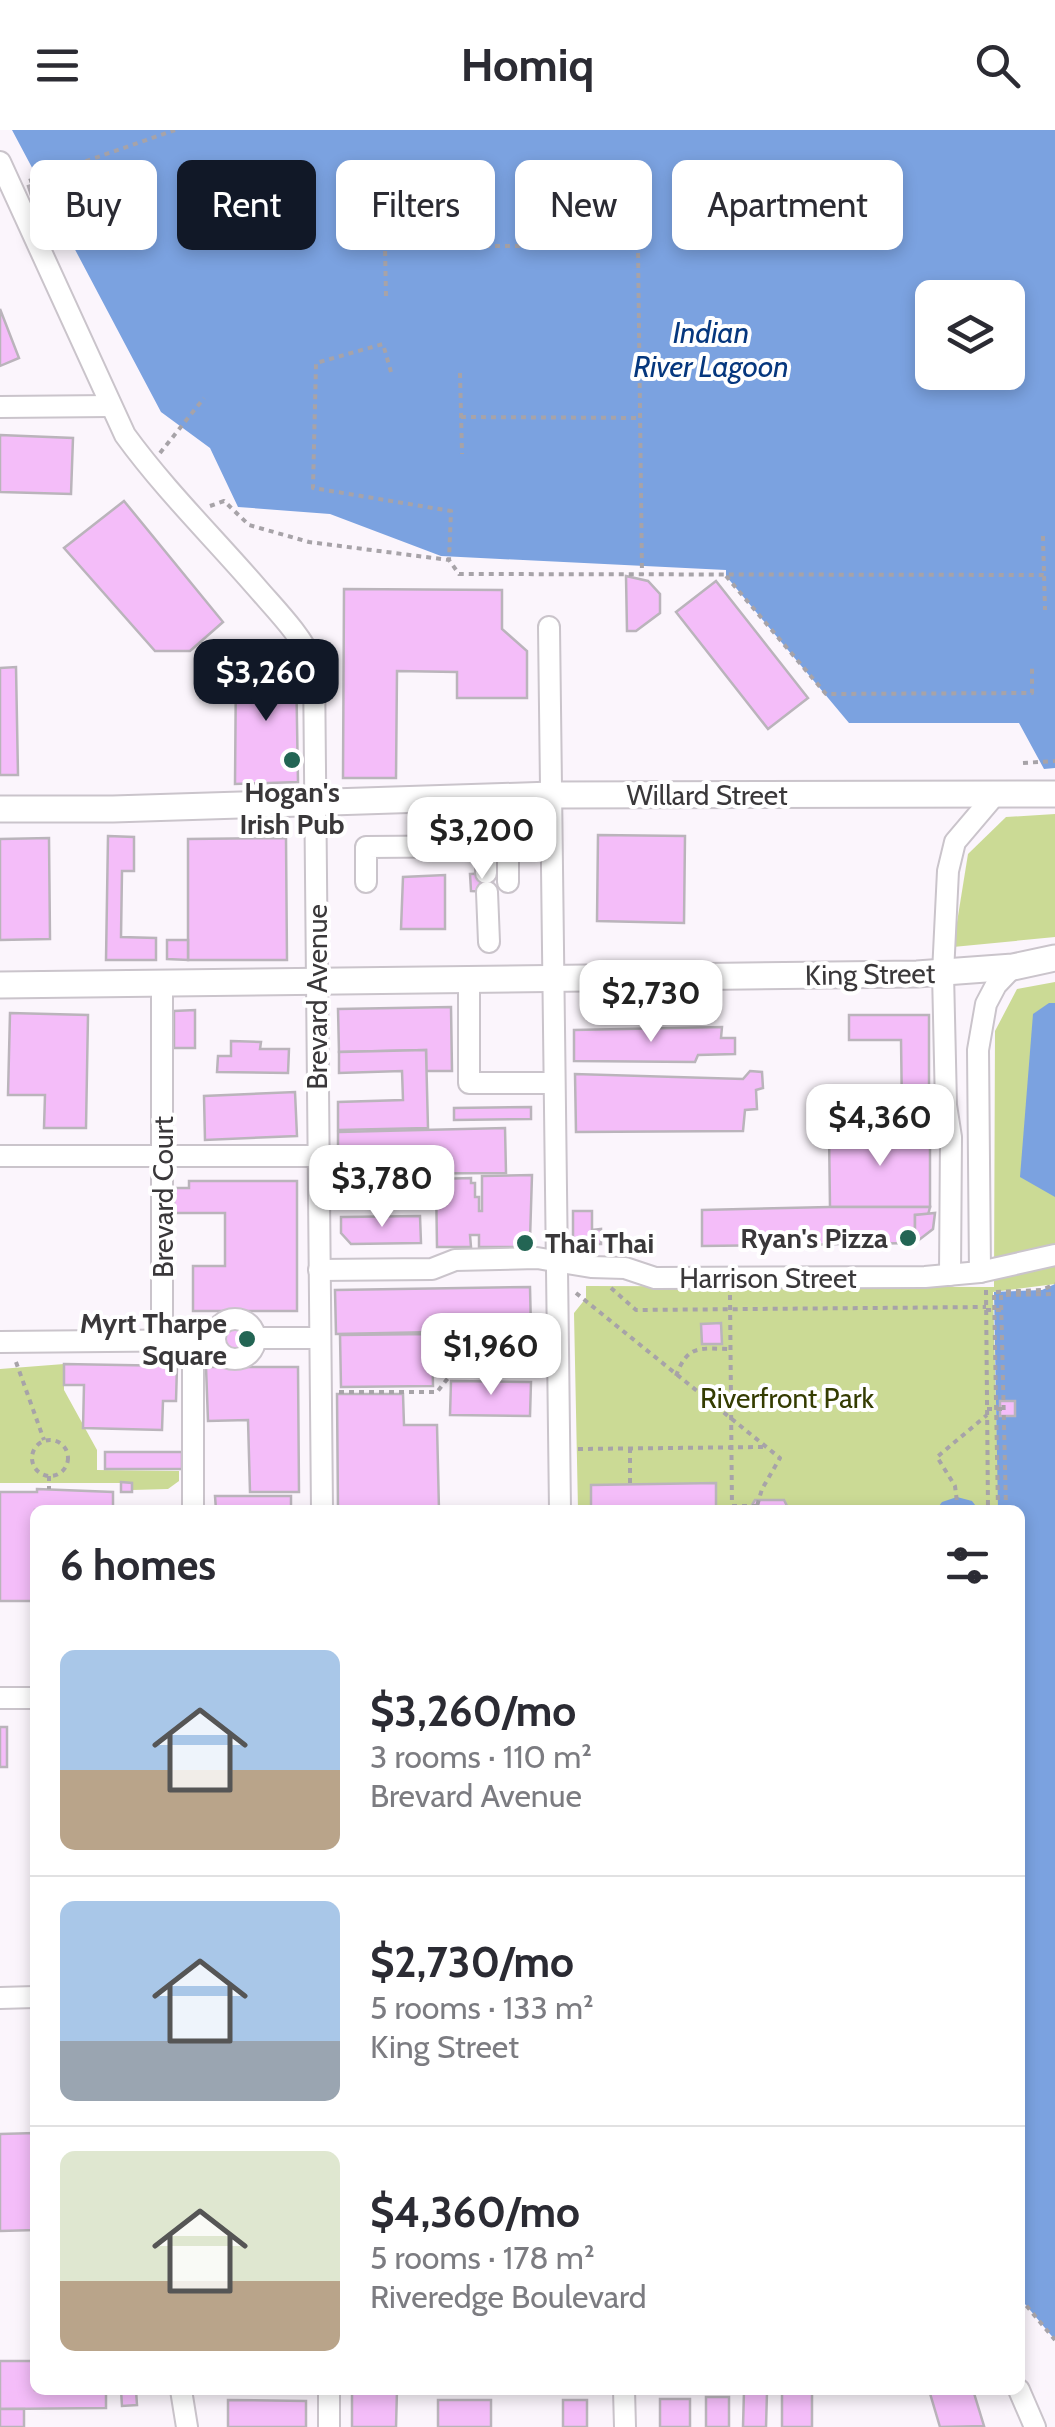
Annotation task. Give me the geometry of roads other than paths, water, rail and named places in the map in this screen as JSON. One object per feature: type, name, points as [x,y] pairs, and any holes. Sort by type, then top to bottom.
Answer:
[{"type":"main road","name":"Willard Street","points":[[0,809],[552,794],[1055,794]]},
{"type":"main road","name":"King Street","points":[[0,985],[943,973],[1012,967],[1055,958]]},
{"type":"street","name":"Brevard Avenue","points":[[0,162],[126,435],[149,468],[280,615],[306,647],[314,664],[322,1505]]},
{"type":"street","points":[[0,407],[111,406]]},
{"type":"street","points":[[549,627],[560,1505]]},
{"type":"street","points":[[950,1275],[950,1137],[943,973],[948,871],[956,842],[994,796]]},
{"type":"street","points":[[366,882],[366,846],[508,846],[508,882]]},
{"type":"street","points":[[486,846],[488,942]]},
{"type":"street","points":[[983,1278],[978,1050],[986,1004],[1012,967]]},
{"type":"street","points":[[469,980],[469,1083],[553,1083]]},
{"type":"street","name":"Brevard Court","points":[[162,983],[162,1340]]},
{"type":"street","points":[[0,1156],[317,1156]]},
{"type":"street","name":"Harrison Street","points":[[320,1270],[432,1269],[455,1260],[537,1258],[591,1268],[625,1268],[655,1278],[983,1278],[1055,1255]]},
{"type":"street","points":[[0,1342],[215,1340],[222,1324],[234,1319],[246,1322],[255,1338],[320,1338]]},
{"type":"street","points":[[162,1340],[187,1348],[193,1360],[194,1505]]},
{"type":"street","points":[[0,1698],[30,1698]]},
{"type":"street","points":[[0,1998],[30,1997]]},
{"type":"street","points":[[182,2395],[187,2427]]},
{"type":"street","points":[[329,2395],[329,2427]]},
{"type":"street","points":[[624,2395],[625,2427]]},
{"type":"street","points":[[1021,2395],[1035,2427]]},
{"type":"water","name":"Indian River Lagoon","points":[[12,130],[1055,130],[1055,768],[1044,769],[1019,723],[849,723],[726,576],[726,570],[441,556],[330,514],[238,507],[210,448],[161,412],[75,250],[157,250],[157,160],[30,160],[30,164]]},
{"type":"water","points":[[1055,1003],[1055,1197],[1020,1177],[1033,1014]]},
{"type":"water","points":[[1055,1284],[1055,2340],[1025,2304],[1025,1505],[998,1505],[994,1292],[1042,1290]]},
{"type":"water","points":[[957,1497],[975,1505],[940,1505]]},
{"type":"place","name":"Hogan's Irish Pub","points":[[292,760]]},
{"type":"place","name":"Ryan's Pizza","points":[[908,1238]]},
{"type":"place","name":"Thai Thai","points":[[525,1243]]},
{"type":"place","name":"Myrt Tharpe Square","points":[[247,1339]]},
{"type":"park label","name":"Riverfront Park","points":[[787,1398]]}]
